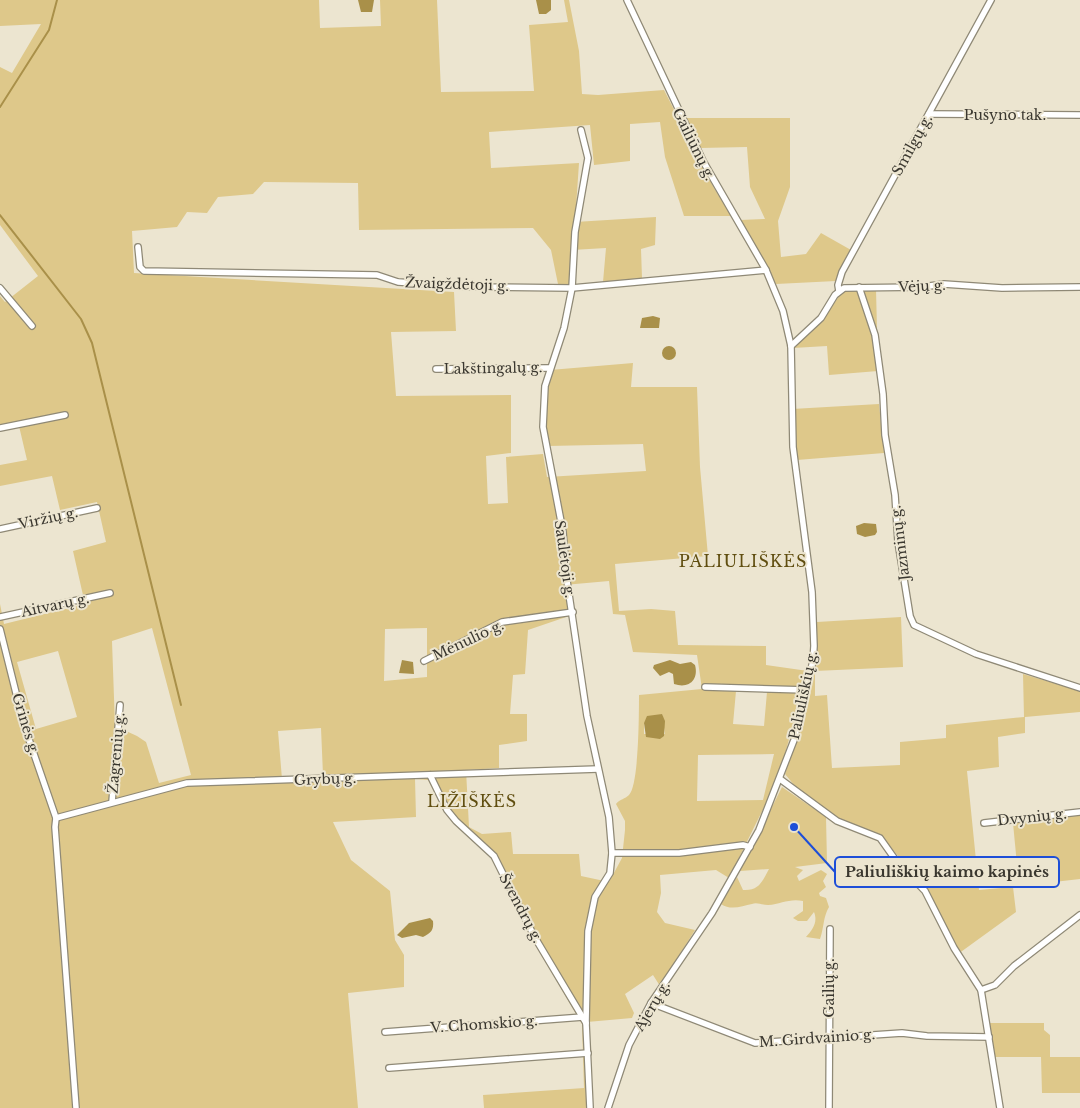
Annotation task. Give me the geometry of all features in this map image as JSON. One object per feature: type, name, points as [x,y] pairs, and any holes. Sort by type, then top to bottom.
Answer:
[{"type":"street","name":"Gailiūnų g.","points":[[626,0],[713,182],[772,282]]},
{"type":"street","name":"Smilgų g.","points":[[838,291],[842,272],[991,0]]},
{"type":"street","name":"Pušyno tak.","points":[[929,114],[1080,115]]},
{"type":"street","name":"Saulėtoji g.","points":[[581,130],[588,158],[574,232],[572,288],[564,328],[550,368],[544,393],[543,427],[546,451],[563,532],[587,716],[609,817],[612,853],[610,873],[595,897],[590,912],[586,1023]]},
{"type":"street","name":"Žvaigždėtoji g.","points":[[138,247],[140,267],[144,271],[377,275],[398,282],[476,287],[572,288],[766,270]]},
{"type":"street","name":"Paliuliškių g.","points":[[712,913],[750,847],[780,779],[794,740],[813,661],[812,592],[793,446],[791,346],[779,298],[772,282]]},
{"type":"street","name":"Vėjų g.","points":[[838,291],[859,287],[922,287],[944,284],[1002,288],[1080,287]]},
{"type":"street","name":"Jazminų g.","points":[[859,287],[875,335],[884,394],[885,435],[894,495],[898,542],[910,616],[914,625],[976,654],[1080,688]]},
{"type":"street","points":[[0,288],[32,326]]},
{"type":"street","points":[[791,346],[821,318],[838,291]]},
{"type":"street","name":"Lakštingalų g.","points":[[436,369],[550,368]]},
{"type":"street","points":[[0,428],[65,415]]},
{"type":"street","name":"Viržių g.","points":[[0,529],[97,508]]},
{"type":"street","name":"Aitvarų g.","points":[[0,617],[110,593]]},
{"type":"street","name":"Mėnulio g.","points":[[424,661],[502,622],[573,612]]},
{"type":"street","name":"Grinės g.","points":[[0,629],[24,725],[56,818],[55,827],[76,1108]]},
{"type":"street","points":[[705,686],[806,690]]},
{"type":"street","name":"Žagrenių g.","points":[[112,802],[120,705]]},
{"type":"street","name":"Grybų g.","points":[[56,818],[187,783],[598,769]]},
{"type":"street","name":"Švendrų g.","points":[[430,775],[447,810],[494,856],[534,936],[586,1023],[590,1108]]},
{"type":"street","points":[[780,779],[837,821],[874,835],[885,842],[897,862],[925,891],[954,948],[981,990],[1000,1108]]},
{"type":"street","name":"Dvynių g.","points":[[984,823],[1080,812]]},
{"type":"street","points":[[612,853],[679,853],[743,845],[750,847]]},
{"type":"street","name":"Ajerų g.","points":[[608,1108],[629,1045],[652,1003],[712,913]]},
{"type":"street","points":[[981,990],[994,985],[1014,966],[1080,915]]},
{"type":"street","name":"Gailių g.","points":[[829,1108],[830,929]]},
{"type":"street","name":"M. Girdvainio g.","points":[[652,1003],[755,1043],[902,1032],[927,1036],[989,1037]]},
{"type":"street","name":"V. Chomskio g.","points":[[385,1032],[583,1017]]},
{"type":"street","points":[[389,1068],[588,1054]]},
{"type":"shaded area","points":[[0,0],[319,0],[320,28],[381,26],[380,0],[437,0],[441,92],[534,91],[529,25],[568,22],[564,0],[569,0],[579,51],[582,94],[598,95],[664,90],[714,188],[731,216],[684,216],[665,157],[660,122],[630,124],[630,161],[594,165],[590,125],[489,132],[491,168],[579,163],[575,222],[656,217],[655,245],[641,249],[642,278],[603,282],[606,248],[572,250],[569,284],[558,284],[551,250],[533,228],[359,230],[358,183],[264,182],[253,194],[218,197],[207,213],[187,212],[177,227],[132,231],[134,273],[454,292],[456,331],[391,332],[396,396],[511,395],[511,453],[486,456],[488,504],[508,503],[506,457],[543,454],[547,477],[646,471],[643,444],[548,446],[545,411],[550,370],[633,363],[631,387],[697,387],[700,467],[708,556],[615,564],[619,611],[651,609],[675,611],[678,645],[766,646],[766,665],[808,671],[778,779],[729,878],[716,870],[660,875],[661,893],[657,912],[665,923],[695,930],[660,986],[653,975],[625,994],[634,1013],[632,1018],[587,1022],[593,1108],[484,1108],[483,1095],[584,1088],[582,1024],[529,934],[490,855],[447,815],[428,780],[415,779],[416,817],[333,822],[351,860],[390,891],[395,940],[404,955],[404,987],[348,993],[358,1108],[0,1108],[0,604],[4,624],[85,604],[73,551],[106,542],[97,502],[60,510],[52,476],[0,486],[0,465],[27,460],[19,426],[0,430],[0,296],[5,302],[38,276],[0,225],[0,67],[12,73],[41,24],[0,26]],"holes":[[[609,581],[613,614],[625,615],[633,652],[697,655],[702,689],[639,695],[638,748],[635,778],[629,795],[616,804],[625,821],[625,830],[622,858],[609,882],[581,876],[579,854],[513,854],[511,832],[482,834],[469,827],[466,770],[499,768],[499,745],[527,741],[527,714],[510,714],[513,675],[525,674],[528,630],[569,616],[564,585]],[[152,628],[191,775],[159,783],[146,742],[115,726],[112,641]],[[427,628],[427,677],[384,681],[385,629]],[[58,651],[77,717],[36,729],[17,662]],[[736,691],[767,692],[764,726],[733,724]],[[662,714],[665,734],[644,734],[644,723]],[[321,728],[323,775],[282,779],[278,731]],[[774,754],[763,800],[697,801],[698,755]]]},
{"type":"shaded area","points":[[358,0],[374,0],[372,12],[361,12]]},
{"type":"shaded area","points":[[536,0],[551,0],[551,10],[546,14],[539,14]]},
{"type":"shaded area","points":[[684,118],[790,118],[790,187],[778,221],[781,257],[806,254],[821,233],[851,250],[836,281],[776,284],[740,220],[765,219],[750,187],[747,147],[700,148]]},
{"type":"shaded area","points":[[876,289],[878,371],[829,375],[827,346],[793,348],[822,322],[841,293],[849,290]]},
{"type":"shaded area","points":[[653,316],[660,318],[659,328],[640,328],[642,318]]},
{"type":"shaded area","points":[[666,346],[672,346],[676,353],[672,360],[666,360],[662,356],[662,350]]},
{"type":"shaded area","points":[[879,404],[884,453],[797,460],[792,409]]},
{"type":"shaded area","points":[[864,523],[876,524],[877,532],[875,535],[865,537],[857,534],[856,526]]},
{"type":"shaded area","points":[[901,617],[903,667],[815,671],[815,696],[827,695],[832,768],[900,765],[900,742],[946,738],[946,725],[1024,717],[1023,674],[1080,691],[1080,712],[1025,717],[1025,733],[998,737],[999,767],[967,771],[979,890],[1013,887],[1016,912],[958,954],[928,892],[884,839],[839,820],[799,791],[785,774],[807,700],[814,661],[817,622]]},
{"type":"shaded area","points":[[402,660],[413,662],[414,674],[399,673]]},
{"type":"shaded area","points":[[670,660],[680,664],[691,662],[695,665],[696,675],[692,682],[684,685],[674,684],[673,674],[669,672],[660,676],[653,668],[654,665]]},
{"type":"shaded area","points":[[662,714],[665,721],[664,736],[660,739],[646,737],[644,723],[647,716]]},
{"type":"shaded area","points":[[782,787],[826,817],[827,863],[795,867],[803,870],[797,876],[799,881],[821,870],[827,874],[823,881],[826,887],[819,893],[820,896],[826,898],[829,907],[820,939],[806,937],[814,925],[814,912],[807,921],[798,921],[793,918],[803,911],[803,901],[798,900],[768,905],[754,903],[733,908],[721,904],[737,877],[743,890],[753,889],[762,882],[769,869],[740,871]]},
{"type":"shaded area","points":[[1080,814],[1080,879],[1019,886],[1013,823]]},
{"type":"shaded area","points":[[430,918],[433,921],[433,927],[430,933],[423,937],[416,935],[402,938],[397,935],[409,923]]},
{"type":"shaded area","points":[[989,1023],[1044,1023],[1044,1030],[1050,1035],[1050,1057],[1080,1057],[1080,1093],[1042,1093],[1041,1057],[995,1057]]},
{"type":"waterway","points":[[0,107],[49,30],[57,0]]},
{"type":"waterway","points":[[0,215],[81,319],[92,343],[181,705]]},
{"type":"place","name":"Paliuliškių kaimo kapinės","points":[[794,827]]},
{"type":"district","name":"PALIULIŠKĖS","points":[[743,561]]},
{"type":"district","name":"LIŽIŠKĖS","points":[[472,801]]}]
